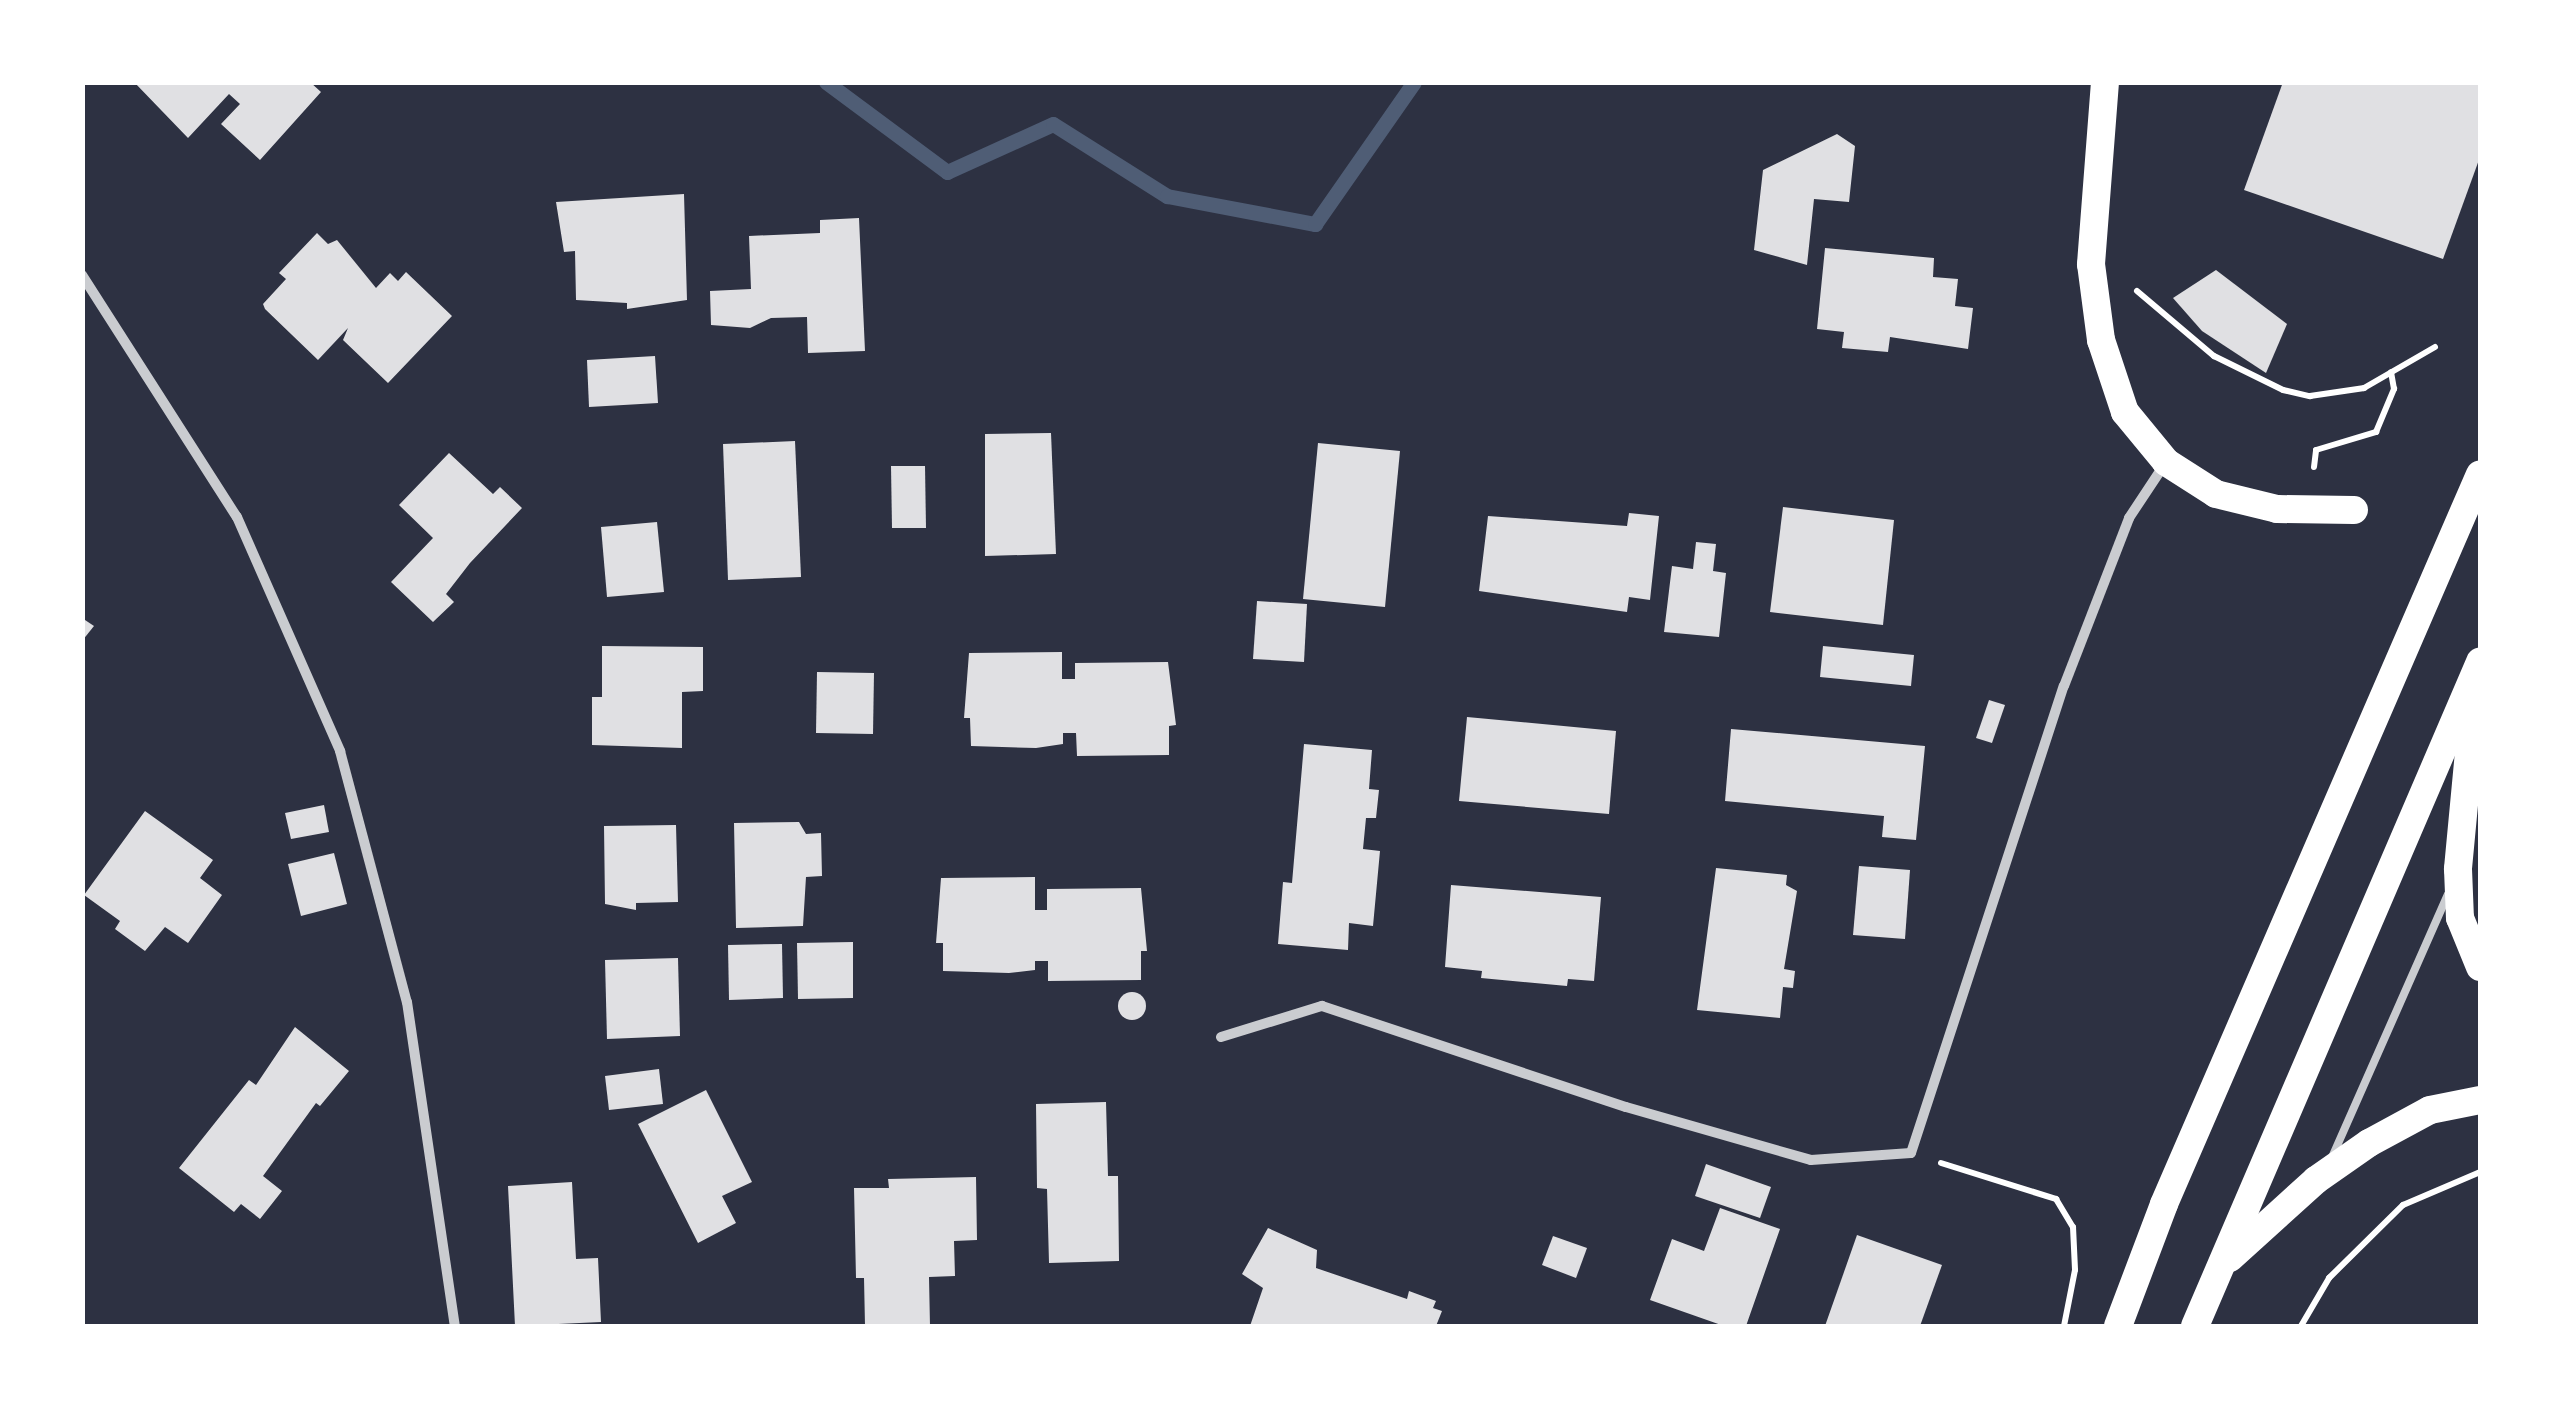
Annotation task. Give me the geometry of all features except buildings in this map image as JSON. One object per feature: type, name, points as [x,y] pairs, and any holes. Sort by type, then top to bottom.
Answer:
[{"type":"highway","points":[[2105,82],[2092,225],[2096,307],[2118,395],[2144,441],[2166,462],[2244,504],[2354,510]]},
{"type":"highway","points":[[2118,1326],[2164,1204],[2480,474]]},
{"type":"highway","points":[[2479,666],[2458,869],[2460,918],[2480,967]]},
{"type":"highway","points":[[2195,1326],[2479,666]]},
{"type":"highway","points":[[2218,1270],[2316,1180],[2397,1126],[2480,1100]]},
{"type":"street","points":[[82,276],[237,518],[340,751],[407,1002],[455,1326]]},
{"type":"street","points":[[1220,1037],[1322,1006],[1626,1107],[1811,1160],[1911,1154],[2064,686],[2128,518],[2166,462]]},
{"type":"lane","points":[[2316,1180],[2366,1090],[2458,869]]},
{"type":"path","points":[[2137,291],[2214,356],[2282,390],[2338,394],[2391,372],[2435,347]]},
{"type":"path","points":[[2314,466],[2316,450],[2376,432],[2394,389],[2391,372]]},
{"type":"path","points":[[1911,1154],[2056,1198],[2073,1226],[2075,1270],[2064,1326]]},
{"type":"path","points":[[2301,1326],[2328,1278],[2402,1205],[2480,1172]]},
{"type":"waterway","points":[[826,82],[947,172],[1053,124],[1167,196],[1315,224],[1414,82]]}]
